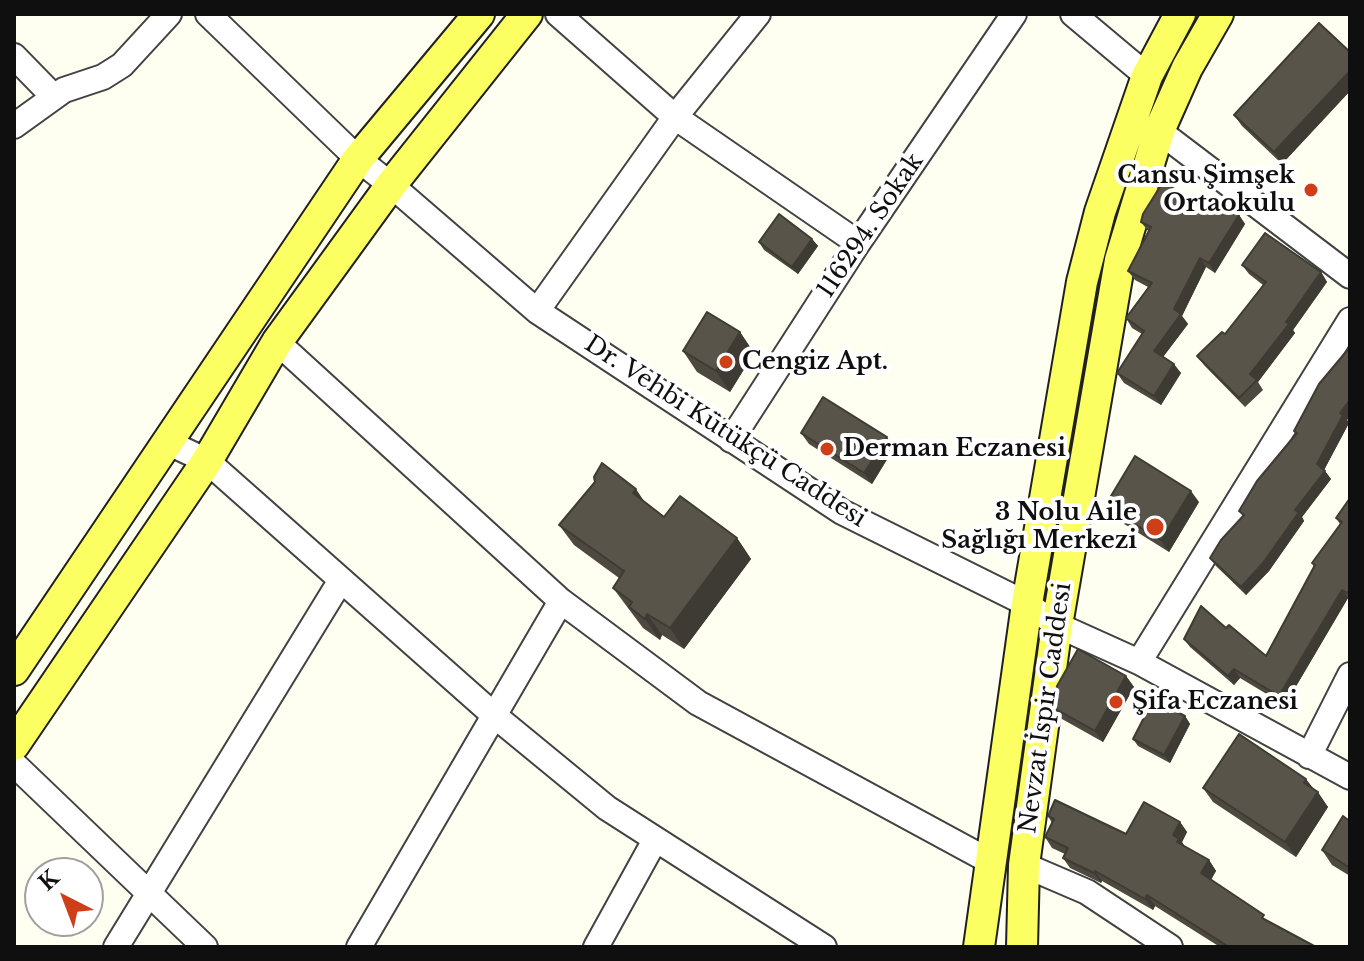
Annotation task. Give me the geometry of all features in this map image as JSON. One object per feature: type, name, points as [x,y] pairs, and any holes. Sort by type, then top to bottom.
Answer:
[{"type":"main road","points":[[14,670],[358,159],[479,14]]},
{"type":"main road","points":[[14,745],[207,461],[277,342],[391,185],[527,14]]},
{"type":"main road","name":"Nevzat İspir Caddesi","points":[[979,947],[1027,604],[1082,282],[1100,212],[1147,76],[1180,14]]},
{"type":"main road","name":"Nevzat İspir Caddesi","points":[[1022,947],[1024,865],[1057,625],[1120,260],[1159,131],[1187,68],[1218,14]]},
{"type":"street","points":[[14,126],[64,90],[103,77],[122,65],[169,14]]},
{"type":"street","name":"Dr. Vehbi Kütükçü Caddesi","points":[[208,14],[358,159],[537,311],[842,512],[1027,604],[1057,625],[1139,662],[1350,777]]},
{"type":"street","points":[[558,14],[675,117],[858,243]]},
{"type":"street","points":[[537,311],[675,117],[758,14]]},
{"type":"street","name":"116294. Sokak","points":[[731,440],[858,243],[1014,14]]},
{"type":"street","points":[[1073,14],[1147,76]]},
{"type":"street","points":[[14,56],[54,97]]},
{"type":"street","points":[[1159,131],[1350,276]]},
{"type":"street","points":[[1139,662],[1350,320]]},
{"type":"street","points":[[277,342],[561,601],[698,703],[993,863]]},
{"type":"street","points":[[169,443],[207,461],[495,716],[607,808],[824,947]]},
{"type":"street","points":[[116,947],[341,580]]},
{"type":"street","points":[[359,947],[561,601]]},
{"type":"street","points":[[1309,756],[1350,675]]},
{"type":"street","points":[[14,764],[205,947]]},
{"type":"street","points":[[596,947],[655,840]]},
{"type":"street","points":[[1024,865],[1087,892],[1170,947]]},
{"type":"building","points":[[1319,23],[1350,52],[1350,71],[1274,152],[1234,115]]},
{"type":"building","points":[[1163,182],[1196,202],[1202,192],[1239,215],[1209,263],[1200,258],[1174,309],[1181,314],[1154,351],[1174,364],[1154,396],[1117,373],[1144,331],[1126,318],[1152,283],[1128,271],[1151,227],[1141,222],[1143,214]]},
{"type":"building","points":[[779,214],[812,239],[792,267],[759,242]]},
{"type":"building","points":[[1265,233],[1321,272],[1286,322],[1289,324],[1250,374],[1257,380],[1239,398],[1197,356],[1222,332],[1225,334],[1266,282],[1242,265]]},
{"type":"building","points":[[707,312],[740,332],[716,371],[683,351]]},
{"type":"building","points":[[1350,347],[1350,400],[1340,413],[1343,415],[1317,464],[1325,471],[1295,510],[1299,512],[1263,563],[1241,587],[1210,558],[1221,540],[1244,515],[1239,511],[1257,481],[1297,433],[1294,431],[1319,384]]},
{"type":"building","points":[[823,397],[887,437],[864,473],[801,433]]},
{"type":"building","points":[[1135,456],[1191,491],[1161,540],[1105,506]]},
{"type":"building","points":[[602,463],[636,489],[633,493],[664,517],[680,496],[737,538],[670,628],[647,614],[645,619],[629,607],[632,602],[613,588],[624,571],[559,525],[595,482],[594,477]]},
{"type":"building","points":[[1350,498],[1350,589],[1347,593],[1342,590],[1279,696],[1234,669],[1228,676],[1184,639],[1201,606],[1266,656],[1315,565],[1312,563],[1342,522],[1336,518]]},
{"type":"building","points":[[1078,649],[1126,676],[1095,731],[1054,708],[1057,686]]},
{"type":"building","points":[[1153,700],[1185,716],[1164,755],[1133,739]]},
{"type":"building","points":[[1239,734],[1306,779],[1304,783],[1318,792],[1285,842],[1203,788]]},
{"type":"building","points":[[1055,800],[1126,834],[1144,802],[1180,822],[1173,835],[1179,839],[1177,842],[1209,860],[1201,873],[1264,915],[1262,918],[1316,947],[1229,947],[1147,895],[1145,899],[1095,871],[1063,858],[1068,848],[1045,837],[1054,819],[1048,816]]},
{"type":"building","points":[[1343,816],[1348,820],[1350,817],[1350,868],[1322,850]]},
{"type":"place","name":"Cansu Şimşek Ortaokulu","points":[[1311,190]]},
{"type":"place","name":"Cengiz Apt.","points":[[726,362]]},
{"type":"place","name":"Derman Eczanesi","points":[[827,449]]},
{"type":"place","name":"3 Nolu Aile Sağlığı Merkezi","points":[[1155,527]]},
{"type":"place","name":"Şifa Eczanesi","points":[[1116,702]]}]
